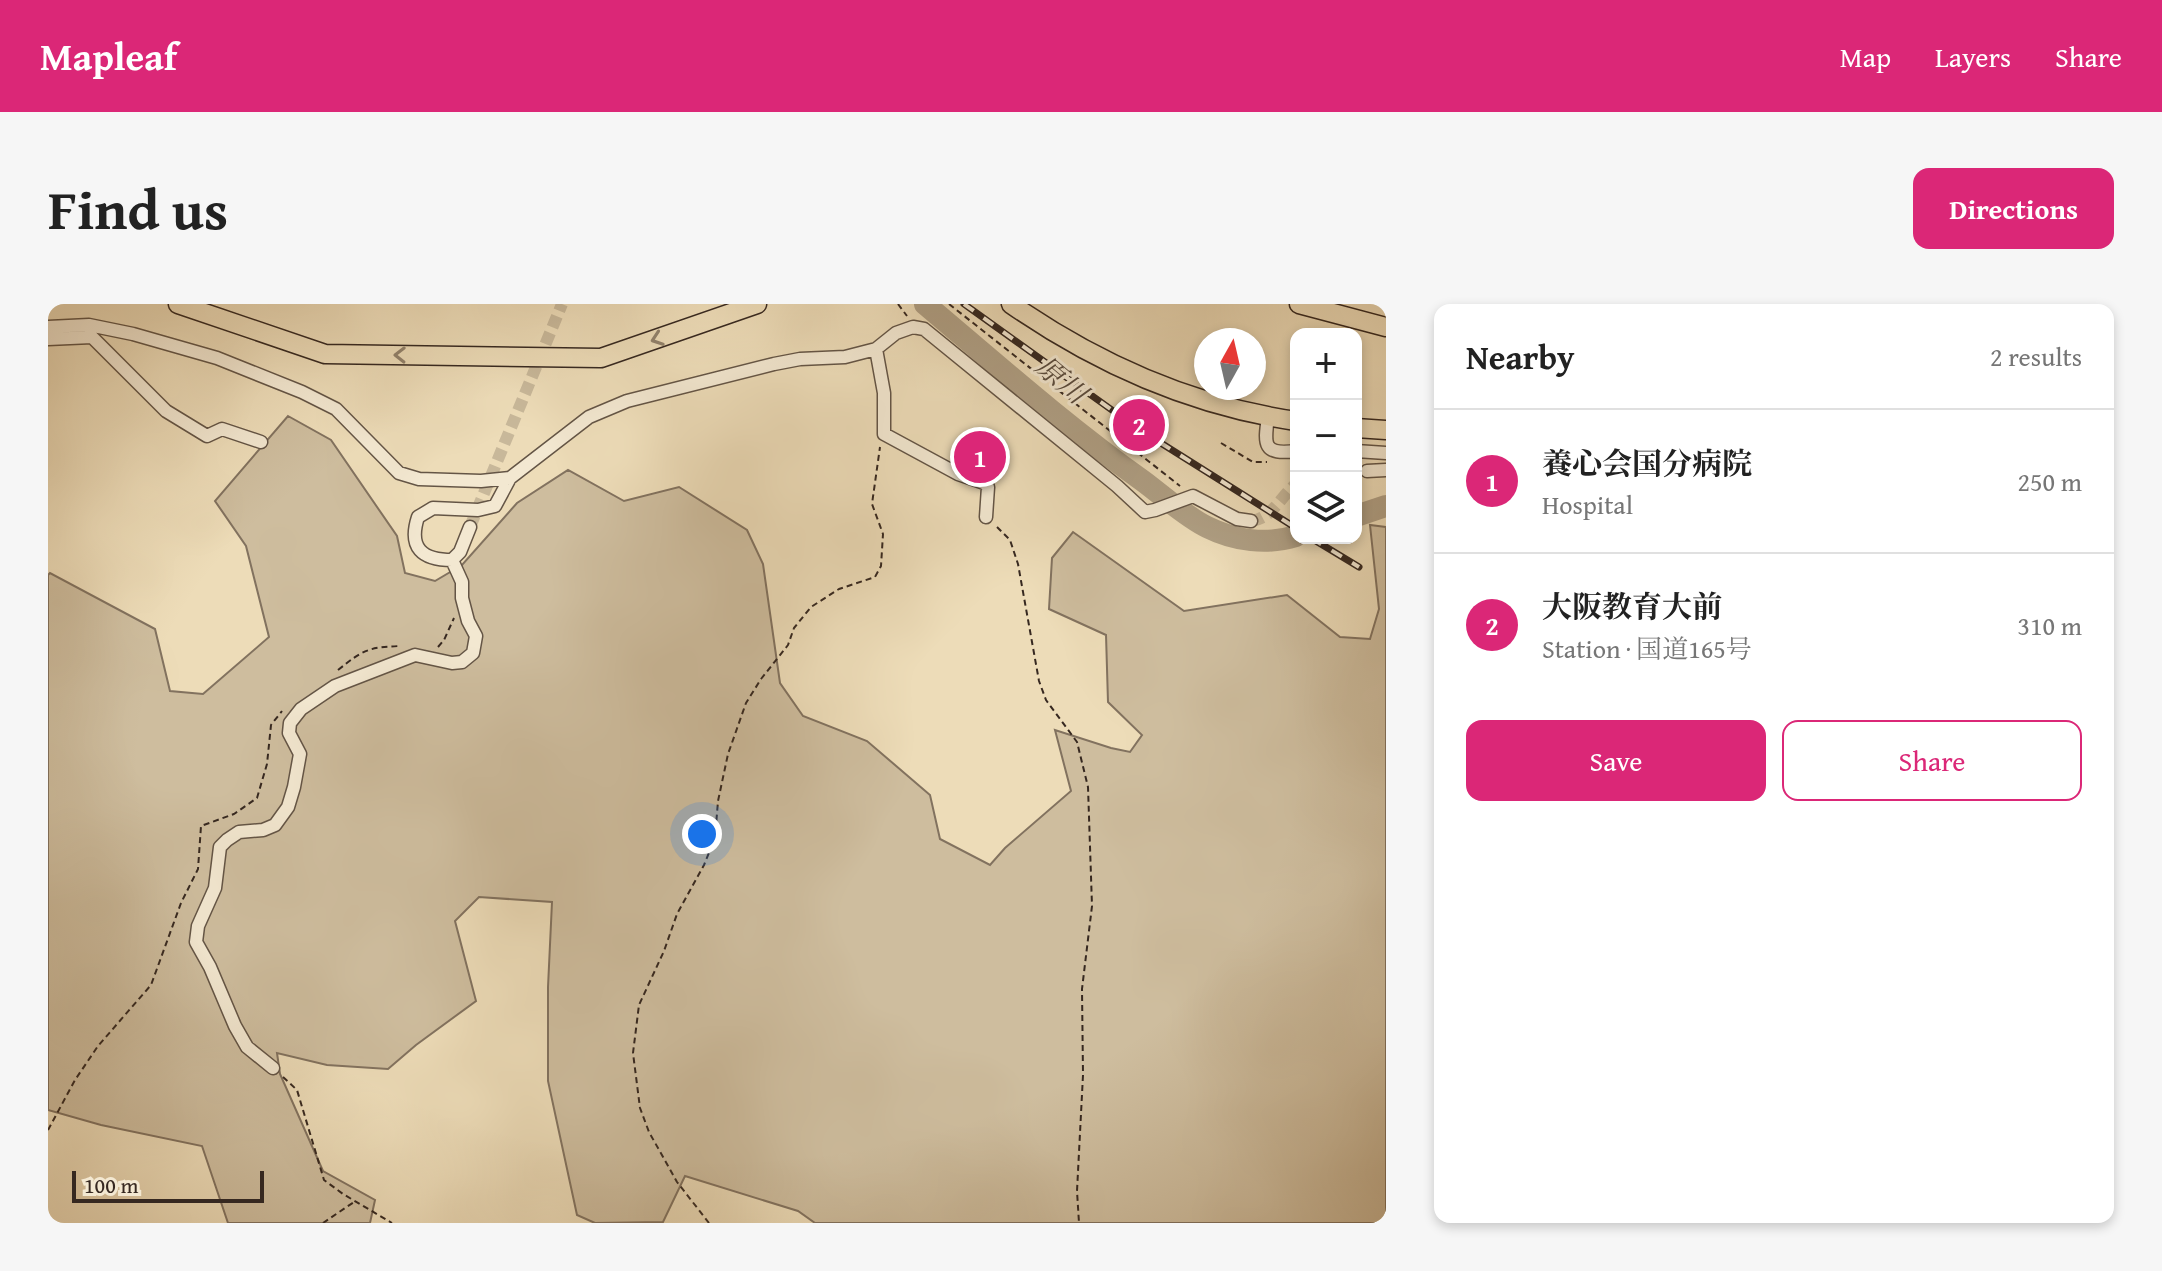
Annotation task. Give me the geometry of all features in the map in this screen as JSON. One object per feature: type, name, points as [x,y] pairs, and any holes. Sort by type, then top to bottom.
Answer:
[{"type":"highway","points":[[178,304],[325,354],[601,358],[757,304]]},
{"type":"highway","points":[[1011,304],[1072,341],[1156,384],[1219,405],[1290,420]]},
{"type":"highway","points":[[1299,304],[1386,327]]},
{"type":"highway","points":[[1362,428],[1386,430]]},
{"type":"street","points":[[48,327],[89,325],[133,334],[217,358],[302,392],[336,409],[399,473],[419,479],[481,481],[510,478]]},
{"type":"street","points":[[470,527],[460,552],[452,560],[434,560],[422,552],[413,533],[418,517],[433,508],[478,510],[495,506],[510,478],[589,417],[627,401],[774,364],[800,359],[845,357],[876,349],[896,333],[913,327],[924,329],[1145,512],[1193,496],[1237,519],[1251,521]]},
{"type":"street","points":[[48,339],[92,337],[166,411],[207,436],[222,429],[261,442]]},
{"type":"street","points":[[876,349],[884,393],[884,434],[958,474],[984,483],[988,487],[986,517]]},
{"type":"street","points":[[1268,417],[1267,445],[1283,453],[1290,452]]},
{"type":"street","points":[[1362,451],[1386,453]]},
{"type":"street","points":[[1367,471],[1386,470]]},
{"type":"street","points":[[273,1068],[247,1047],[196,942],[198,926],[215,888],[220,847],[239,832],[263,830],[275,825],[288,807],[300,754],[289,733],[290,723],[301,709],[335,686],[415,655],[452,663],[462,662],[473,653],[476,636],[468,621],[462,598],[462,582],[452,560]]},
{"type":"path","points":[[949,304],[1193,496]]},
{"type":"path","points":[[709,1223],[677,1182],[649,1132],[640,1108],[633,1053],[639,1005],[677,914],[715,838],[718,801],[728,754],[746,703],[811,607],[839,589],[875,577],[881,566],[883,534],[872,504],[884,434]]},
{"type":"path","points":[[1221,443],[1253,462],[1267,462]]},
{"type":"path","points":[[986,517],[1010,540],[1018,564],[1039,681],[1046,700],[1077,742],[1088,787],[1092,906],[1082,989],[1083,1075],[1077,1191],[1079,1223]]},
{"type":"path","points":[[273,1068],[297,1090],[324,1180],[392,1223]]},
{"type":"path","points":[[323,1223],[355,1201]]},
{"type":"shaded area","points":[[288,416],[331,440],[397,536],[405,573],[435,581],[462,565],[517,503],[568,470],[624,501],[679,487],[747,530],[763,564],[780,683],[803,716],[867,741],[930,795],[940,839],[990,865],[1005,848],[1071,791],[1055,730],[1130,752],[1142,735],[1108,702],[1106,635],[1049,609],[1052,558],[1073,532],[1184,611],[1287,595],[1340,637],[1370,639],[1379,609],[1370,525],[1386,527],[1386,1223],[815,1223],[798,1211],[685,1176],[663,1222],[595,1223],[577,1215],[548,1081],[552,902],[479,897],[455,921],[476,1001],[388,1069],[327,1065],[277,1053],[280,1074],[323,1171],[375,1200],[370,1223],[228,1223],[202,1146],[101,1125],[48,1110],[48,575],[50,573],[155,629],[170,691],[203,694],[269,637],[246,546],[215,501]]},
{"type":"waterway","name":"原川","points":[[925,304],[1059,417],[1199,523],[1229,536],[1251,540],[1290,537]]},
{"type":"waterway","name":"原川","points":[[1362,514],[1386,506]]},
{"type":"tunnel","points":[[470,527],[562,304]]},
{"type":"tunnel","points":[[1251,521],[1265,516],[1290,489]]},
{"type":"railway","points":[[964,304],[1137,428],[1290,524]]},
{"type":"railway","points":[[1321,544],[1359,567]]},
{"type":"place","name":"大阪教育大前","points":[[1139,425]]},
{"type":"place","name":"養心会国分病院","points":[[980,457]]}]
